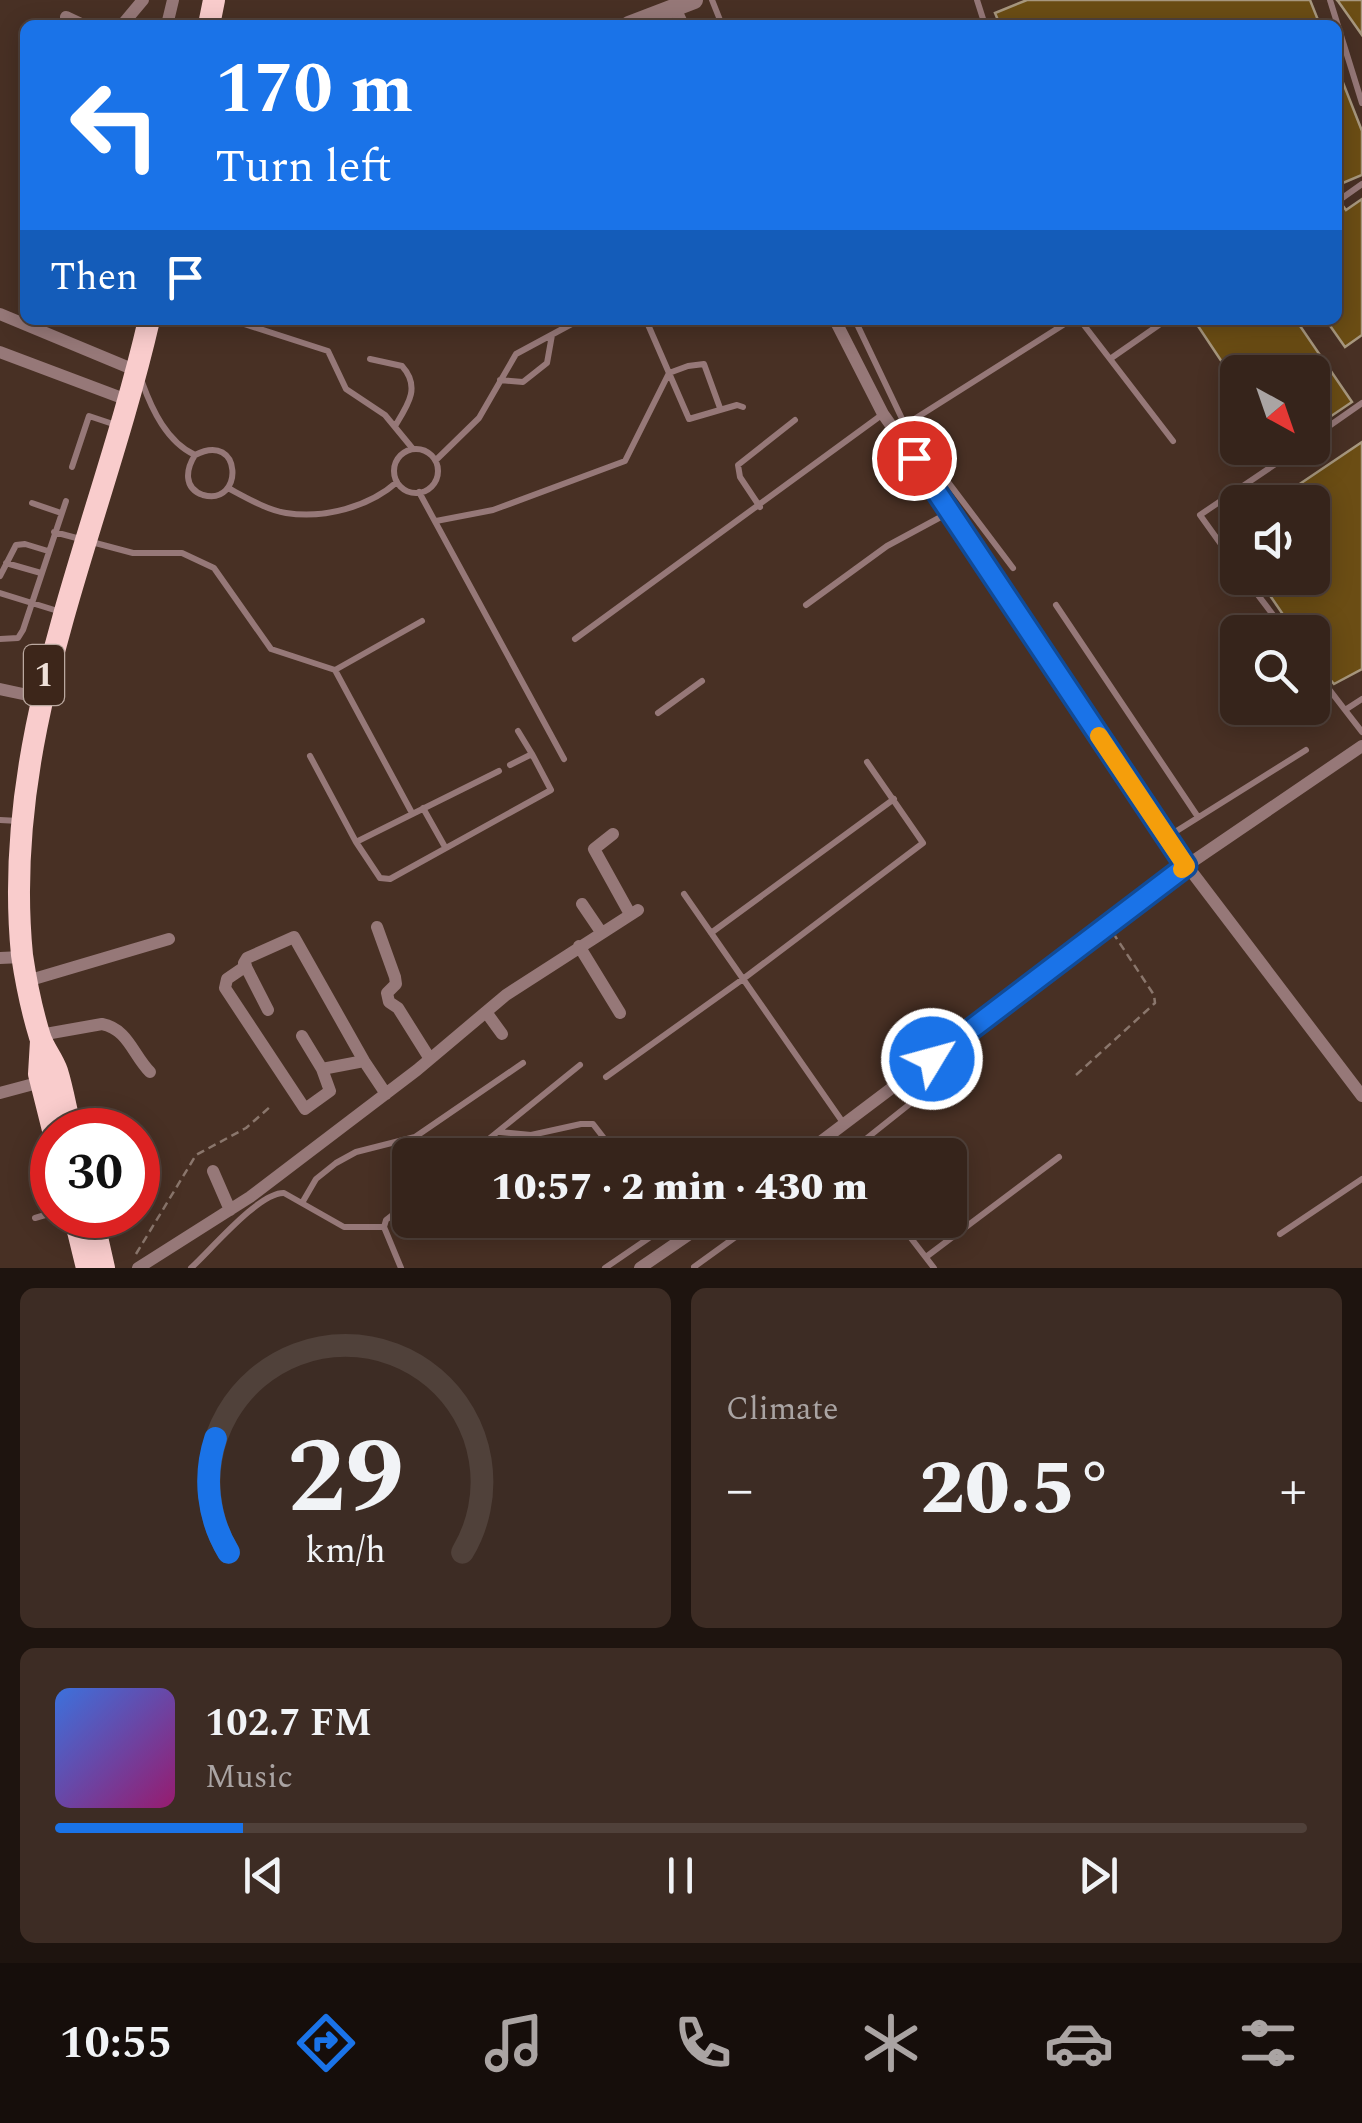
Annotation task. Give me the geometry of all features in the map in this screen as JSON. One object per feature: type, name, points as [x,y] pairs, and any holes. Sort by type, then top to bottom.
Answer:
[{"type":"highway","name":"1","points":[[66,1108],[56,1070],[41,1038],[27,981],[11,957],[9,821],[38,697],[130,401],[148,325]]},
{"type":"highway","name":"1","points":[[41,1038],[38,1062],[48,1108]]},
{"type":"highway","points":[[80,1238],[87,1268]]},
{"type":"highway","points":[[97,1238],[104,1268]]},
{"type":"street","points":[[126,20],[143,0]]},
{"type":"street","points":[[656,7],[679,16],[694,0]]},
{"type":"street","points":[[66,17],[72,20]]},
{"type":"street","points":[[27,325],[137,370]]},
{"type":"street","points":[[838,325],[883,414],[1166,838],[1362,1096]]},
{"type":"street","points":[[0,352],[130,401]]},
{"type":"street","points":[[0,690],[38,697]]},
{"type":"street","points":[[826,1138],[1186,866],[1362,746]]},
{"type":"street","points":[[138,1268],[230,1210],[386,1094],[486,1012],[634,912],[594,848],[613,834]]},
{"type":"street","points":[[582,904],[600,932]]},
{"type":"street","points":[[377,927],[396,976],[396,984],[387,993],[389,1002],[398,1008],[430,1059]]},
{"type":"street","points":[[268,1010],[246,966],[247,958],[296,938],[386,1094]]},
{"type":"street","points":[[27,981],[169,939]]},
{"type":"street","points":[[579,946],[620,1013]]},
{"type":"street","points":[[246,966],[228,979],[225,988],[305,1108],[330,1091],[302,1036]]},
{"type":"street","points":[[486,1012],[502,1034]]},
{"type":"street","points":[[41,1038],[102,1024],[112,1026],[123,1034],[150,1072]]},
{"type":"street","points":[[322,1069],[364,1061]]},
{"type":"street","points":[[0,1093],[41,1082]]},
{"type":"street","points":[[212,1170],[230,1210]]},
{"type":"street","points":[[644,1267],[685,1238]]},
{"type":"lane","points":[[1342,39],[1362,103]]},
{"type":"lane","points":[[247,325],[328,351],[350,394],[385,415],[413,449]]},
{"type":"lane","points":[[436,460],[479,418],[516,354],[569,325]]},
{"type":"lane","points":[[648,325],[689,419],[737,404],[742,407]]},
{"type":"lane","points":[[857,325],[904,425],[1013,568]]},
{"type":"lane","points":[[904,425],[1063,325]]},
{"type":"lane","points":[[1084,325],[1173,441]]},
{"type":"lane","points":[[1110,359],[1159,325]]},
{"type":"lane","points":[[500,380],[523,382],[547,363],[552,334]]},
{"type":"lane","points":[[370,358],[402,366],[412,383],[412,398],[395,426]]},
{"type":"lane","points":[[436,521],[492,510],[625,461],[669,373],[704,364],[720,408]]},
{"type":"lane","points":[[137,370],[149,402],[165,428],[183,450],[195,455]]},
{"type":"lane","points":[[1330,426],[1362,404]]},
{"type":"lane","points":[[575,639],[883,414]]},
{"type":"lane","points":[[72,467],[89,416],[122,428]]},
{"type":"lane","points":[[760,506],[740,477],[738,465],[795,420]]},
{"type":"lane","points":[[413,449],[422,449],[436,460],[438,474],[432,486],[419,492],[397,482],[395,465],[405,452],[413,449]]},
{"type":"lane","points":[[216,450],[226,456],[233,478],[228,488],[218,495],[205,496],[194,490],[187,479],[188,466],[195,455],[216,450]]},
{"type":"lane","points":[[1245,485],[1274,465]]},
{"type":"lane","points":[[228,488],[284,513],[312,513],[365,504],[397,482]]},
{"type":"lane","points":[[419,492],[564,759]]},
{"type":"lane","points":[[0,639],[18,638],[66,500]]},
{"type":"lane","points":[[1220,502],[1200,516],[1220,543]]},
{"type":"lane","points":[[32,503],[61,513]]},
{"type":"lane","points":[[806,606],[887,546],[951,511]]},
{"type":"lane","points":[[54,532],[134,553],[182,553],[214,568],[270,649],[335,670],[412,814]]},
{"type":"lane","points":[[0,576],[20,543],[48,551]]},
{"type":"lane","points":[[6,563],[41,573]]},
{"type":"lane","points":[[0,593],[64,613]]},
{"type":"lane","points":[[1258,595],[1273,615]]},
{"type":"lane","points":[[1056,605],[1198,817]]},
{"type":"lane","points":[[335,670],[422,621]]},
{"type":"lane","points":[[658,713],[702,681]]},
{"type":"lane","points":[[1330,690],[1362,732]]},
{"type":"lane","points":[[1345,710],[1362,699]]},
{"type":"lane","points":[[310,756],[356,842],[380,878],[387,880],[551,790],[518,731]]},
{"type":"lane","points":[[1166,838],[1306,750]]},
{"type":"lane","points":[[510,766],[532,754]]},
{"type":"lane","points":[[606,1077],[922,843],[867,762]]},
{"type":"lane","points":[[356,842],[499,771]]},
{"type":"lane","points":[[711,933],[894,799]]},
{"type":"lane","points":[[423,808],[445,847]]},
{"type":"lane","points":[[684,894],[845,1125]]},
{"type":"lane","points":[[868,1138],[974,1052]]},
{"type":"lane","points":[[302,1203],[316,1178],[336,1163],[356,1152],[415,1137],[524,1063]]},
{"type":"lane","points":[[491,1138],[580,1065]]},
{"type":"lane","points":[[499,1132],[531,1135],[593,1124],[604,1138]]},
{"type":"lane","points":[[832,1134],[835,1138]]},
{"type":"lane","points":[[926,1257],[1059,1157]]},
{"type":"lane","points":[[1280,1234],[1362,1179]]},
{"type":"lane","points":[[192,1268],[270,1195],[284,1193],[344,1226],[384,1227]]},
{"type":"lane","points":[[392,1215],[384,1227],[401,1268]]},
{"type":"lane","points":[[605,1268],[645,1238]]},
{"type":"lane","points":[[676,1238],[679,1242]]},
{"type":"lane","points":[[694,1266],[734,1238]]},
{"type":"lane","points":[[912,1238],[934,1268]]},
{"type":"path","points":[[1076,1076],[1155,1003],[1154,995],[1108,927]]},
{"type":"path","points":[[137,1252],[196,1156],[246,1128],[271,1106]]},
{"type":"building","points":[[1027,0],[1310,0],[1318,20],[998,20],[995,13]]},
{"type":"building","points":[[1362,0],[1362,35],[1338,1]]},
{"type":"building","points":[[1342,80],[1362,131],[1362,175],[1342,183]]},
{"type":"building","points":[[1362,199],[1362,335],[1345,347],[1330,325],[1342,325],[1342,206],[1346,210]]},
{"type":"building","points":[[1197,325],[1299,325],[1320,355],[1220,355],[1220,359]]},
{"type":"building","points":[[1330,370],[1352,402],[1330,417]]},
{"type":"building","points":[[1362,442],[1362,669],[1334,684],[1330,679],[1330,615],[1283,615],[1270,595],[1330,595],[1330,485],[1298,485]]},
{"type":"slow traffic","points":[[1099,736],[1186,866],[1182,869]]},
{"type":"route","points":[[914,458],[1186,866],[932,1059]]}]
